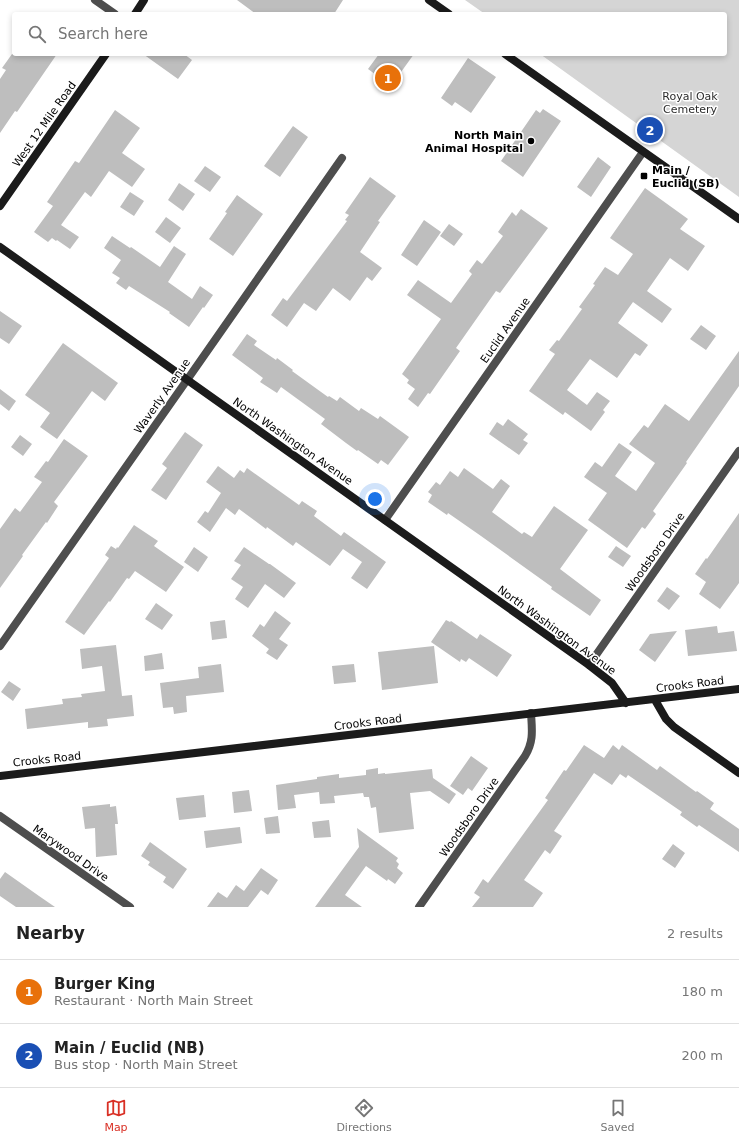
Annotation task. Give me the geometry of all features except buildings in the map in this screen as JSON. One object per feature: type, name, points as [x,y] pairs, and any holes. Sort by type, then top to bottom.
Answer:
[{"type":"main road","points":[[135,12],[144,0]]},
{"type":"main road","points":[[429,0],[446,12]]},
{"type":"main road","name":"West 12 Mile Road","points":[[0,206],[105,56]]},
{"type":"main road","points":[[508,56],[739,219]]},
{"type":"main road","name":"North Washington Avenue","points":[[0,247],[589,665],[612,683],[626,703]]},
{"type":"main road","name":"Crooks Road","points":[[0,776],[739,689]]},
{"type":"main road","points":[[655,700],[666,719],[674,727],[739,773]]},
{"type":"street","points":[[95,0],[112,12]]},
{"type":"street","name":"Euclid Avenue","points":[[385,520],[643,152]]},
{"type":"street","name":"Waverly Avenue","points":[[0,646],[342,158]]},
{"type":"street","name":"Woodsboro Drive","points":[[589,665],[739,452]]},
{"type":"street","name":"Woodsboro Drive","points":[[419,907],[525,756],[531,742],[531,714]]},
{"type":"street","name":"Marywood Drive","points":[[0,816],[130,907]]},
{"type":"green space","name":"Royal Oak Cemetery","points":[[465,0],[739,0],[739,197],[543,56],[727,56],[727,12],[482,12]]},
{"type":"place","name":"Burger King","points":[[388,78]]},
{"type":"place","name":"Main / Euclid (NB)","points":[[650,130]]},
{"type":"place","name":"North Main Animal Hospital","points":[[531,141]]},
{"type":"place","name":"Main / Euclid (SB)","points":[[644,176]]}]
